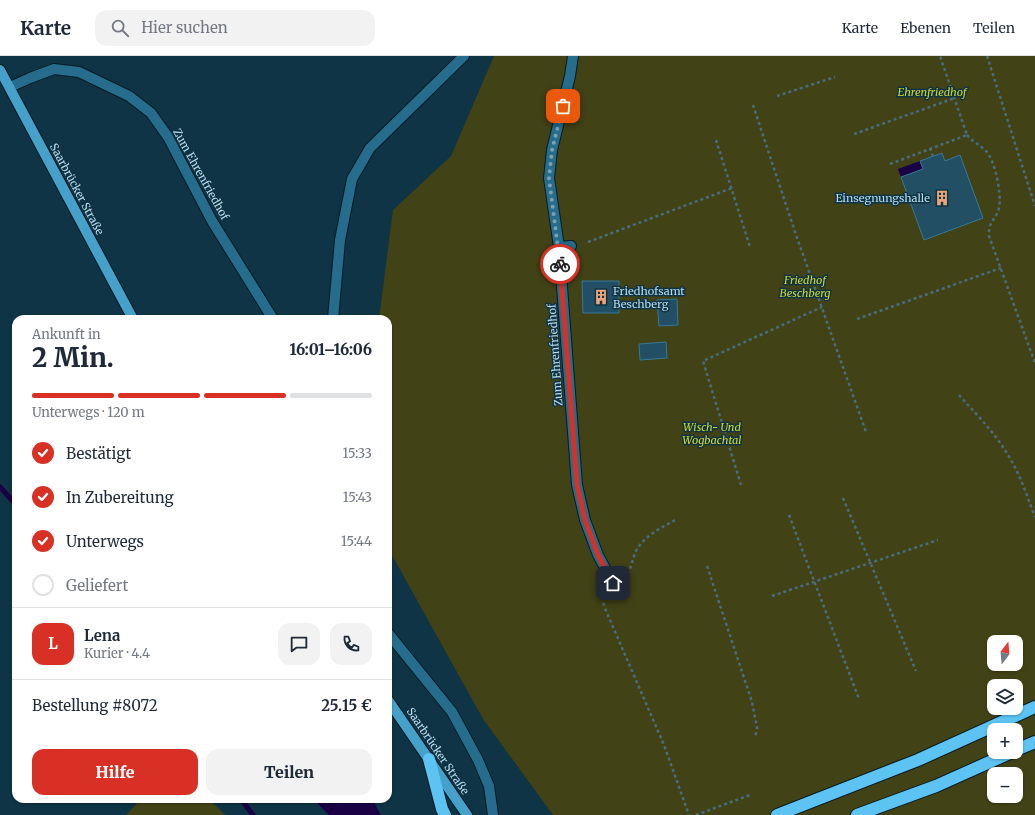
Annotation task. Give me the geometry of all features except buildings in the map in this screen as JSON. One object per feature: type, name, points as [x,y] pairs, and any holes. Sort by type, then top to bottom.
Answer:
[{"type":"highway","points":[[777,815],[918,760],[1035,707]]},
{"type":"highway","points":[[1023,747],[1035,742]]},
{"type":"highway","points":[[429,758],[442,809],[445,815]]},
{"type":"highway","points":[[857,815],[936,786],[996,759]]},
{"type":"main road","name":"Saarbrücker Straße","points":[[0,70],[131,315]]},
{"type":"main road","name":"Saarbrücker Straße","points":[[392,706],[467,815]]},
{"type":"lane","points":[[333,315],[340,240],[352,179],[370,148],[464,56]]},
{"type":"lane","name":"Zum Ehrenfriedhof","points":[[573,56],[570,76],[550,164],[550,190],[559,247],[577,485],[585,520],[598,555],[613,583]]},
{"type":"lane","name":"Zum Ehrenfriedhof","points":[[10,87],[54,70],[79,72],[129,96],[151,114],[168,137],[212,221],[271,315]]},
{"type":"lane","points":[[559,247],[571,246]]},
{"type":"lane","points":[[392,638],[452,712],[478,760],[489,786],[493,815]]},
{"type":"path","points":[[940,56],[967,135],[973,142],[986,152],[993,163],[1000,198],[999,208],[988,228],[989,236],[1035,363]]},
{"type":"path","points":[[987,56],[1035,206]]},
{"type":"path","points":[[777,96],[835,77]]},
{"type":"path","points":[[854,134],[955,98]]},
{"type":"path","points":[[753,105],[866,432]]},
{"type":"path","points":[[890,164],[967,135]]},
{"type":"path","points":[[716,140],[750,247]]},
{"type":"path","points":[[930,148],[932,156]]},
{"type":"path","points":[[588,242],[732,188]]},
{"type":"path","points":[[857,319],[1001,268]]},
{"type":"path","points":[[741,485],[703,361],[822,307]]},
{"type":"path","points":[[959,395],[998,439],[1007,453],[1018,475],[1035,517]]},
{"type":"path","points":[[843,498],[916,672]]},
{"type":"path","points":[[789,514],[859,699]]},
{"type":"path","points":[[630,568],[636,552],[644,541],[651,534],[675,520]]},
{"type":"path","points":[[772,596],[814,580],[938,540]]},
{"type":"path","points":[[707,566],[752,702],[757,728],[755,738]]},
{"type":"path","points":[[601,584],[604,606],[664,745],[689,815]]},
{"type":"path","points":[[696,815],[750,795]]},
{"type":"green space","name":"Friedhof Beschberg","points":[[494,56],[1035,56],[1035,815],[553,815],[483,719],[392,555],[392,315],[380,315],[393,210],[451,156]]},
{"type":"green space","points":[[137,803],[213,803],[225,815],[126,815]]},
{"type":"shaded area","points":[[920,161],[923,169],[901,177],[898,169]]},
{"type":"shaded area","points":[[317,803],[374,803],[381,815],[329,815]]},
{"type":"waterway","points":[[0,487],[12,500]]},
{"type":"waterway","points":[[244,803],[253,815]]},
{"type":"way so far","points":[[560,264],[549,178],[552,150],[563,106]]},
{"type":"place","name":"Einsegnungshalle","points":[[942,198]]},
{"type":"place","name":"Friedhofsamt Beschberg","points":[[601,297]]},
{"type":"route","points":[[560,264],[577,485],[585,520],[598,555],[613,583]]},
{"type":"park label","name":"Ehrenfriedhof","points":[[932,92]]},
{"type":"park label","name":"Wisch- Und Wogbachtal","points":[[712,433]]}]
